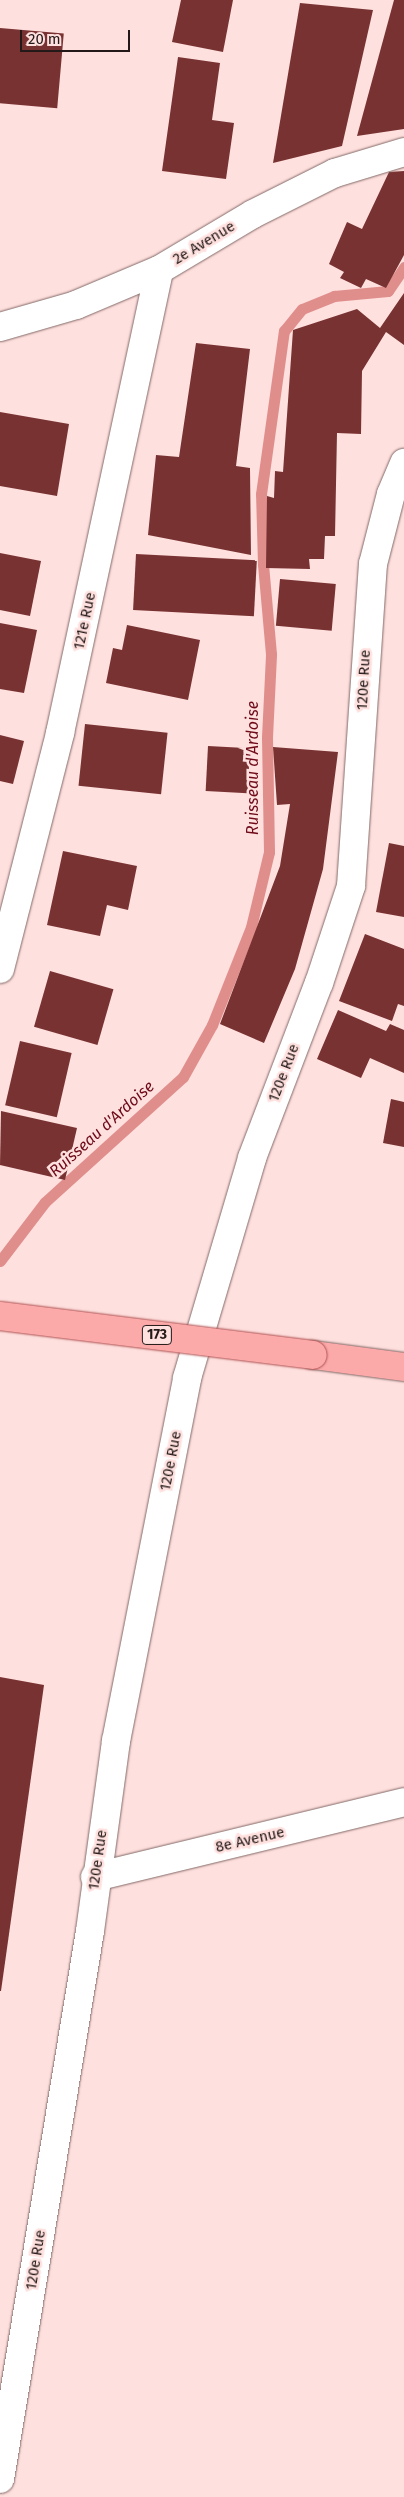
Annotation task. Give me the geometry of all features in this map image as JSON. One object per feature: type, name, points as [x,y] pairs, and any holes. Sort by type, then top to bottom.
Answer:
[{"type":"main road","name":"173","points":[[0,1316],[404,1367]]},
{"type":"street","name":"2e Avenue","points":[[0,327],[76,305],[159,270],[253,214],[335,173],[404,152]]},
{"type":"street","name":"121e Rue","points":[[0,969],[60,733],[159,270]]},
{"type":"street","name":"120e Rue","points":[[0,2479],[90,1931],[95,1877],[116,1741],[187,1378],[252,1158],[319,983],[350,886],[373,564],[391,494],[404,463]]},
{"type":"street","name":"8e Avenue","points":[[95,1877],[404,1802]]},
{"type":"building","points":[[181,0],[233,0],[223,52],[172,42]]},
{"type":"building","points":[[394,0],[404,0],[404,129],[357,136]]},
{"type":"building","points":[[300,3],[373,10],[342,146],[273,163]]},
{"type":"building","points":[[0,28],[64,34],[57,108],[0,103]]},
{"type":"building","points":[[178,57],[220,63],[212,120],[234,123],[226,179],[162,171]]},
{"type":"building","points":[[404,171],[404,255],[386,288],[366,279],[361,288],[340,278],[344,272],[329,264],[347,222],[362,229],[389,172]]},
{"type":"building","points":[[404,293],[404,345],[386,332],[362,371],[361,434],[337,433],[335,536],[325,536],[324,559],[309,559],[310,569],[266,568],[267,496],[274,498],[275,471],[283,472],[293,330],[357,309],[380,328]]},
{"type":"building","points":[[196,343],[250,349],[236,466],[250,468],[251,555],[148,535],[156,455],[179,457]]},
{"type":"building","points":[[0,412],[69,424],[57,496],[0,486]]},
{"type":"building","points":[[0,553],[41,561],[30,616],[0,610]]},
{"type":"building","points":[[136,554],[257,560],[254,616],[133,610]]},
{"type":"building","points":[[280,579],[336,584],[332,631],[276,626]]},
{"type":"building","points":[[0,623],[37,630],[24,693],[0,689]]},
{"type":"building","points":[[127,625],[200,640],[188,700],[106,683],[113,648],[122,650]]},
{"type":"building","points":[[85,724],[168,733],[161,794],[79,786]]},
{"type":"building","points":[[0,735],[24,741],[13,784],[0,781]]},
{"type":"building","points":[[208,746],[250,748],[248,793],[206,791]]},
{"type":"building","points":[[273,747],[338,752],[323,869],[295,969],[264,1043],[220,1024],[280,866],[290,804],[277,805]]},
{"type":"building","points":[[389,843],[404,846],[404,917],[376,912]]},
{"type":"building","points":[[63,851],[137,866],[128,910],[107,905],[100,936],[47,925]]},
{"type":"building","points":[[365,934],[404,949],[404,1006],[398,1004],[392,1021],[339,1001]]},
{"type":"building","points":[[50,971],[113,989],[97,1045],[34,1027]]},
{"type":"building","points":[[338,1010],[386,1031],[390,1024],[404,1030],[404,1073],[370,1058],[361,1078],[317,1059]]},
{"type":"building","points":[[20,1041],[72,1053],[57,1117],[5,1105]]},
{"type":"building","points":[[391,1099],[404,1102],[404,1147],[383,1143]]},
{"type":"building","points":[[1,1111],[77,1128],[65,1180],[0,1165]]},
{"type":"building","points":[[0,1677],[44,1685],[1,1991],[0,1991]]},
{"type":"waterway","name":"Ruisseau d'Ardoise","points":[[0,1261],[45,1202],[183,1077],[212,1025],[251,927],[269,852],[267,737],[271,654],[263,564],[261,494],[284,331],[302,309],[334,296],[388,291],[404,267]]}]
